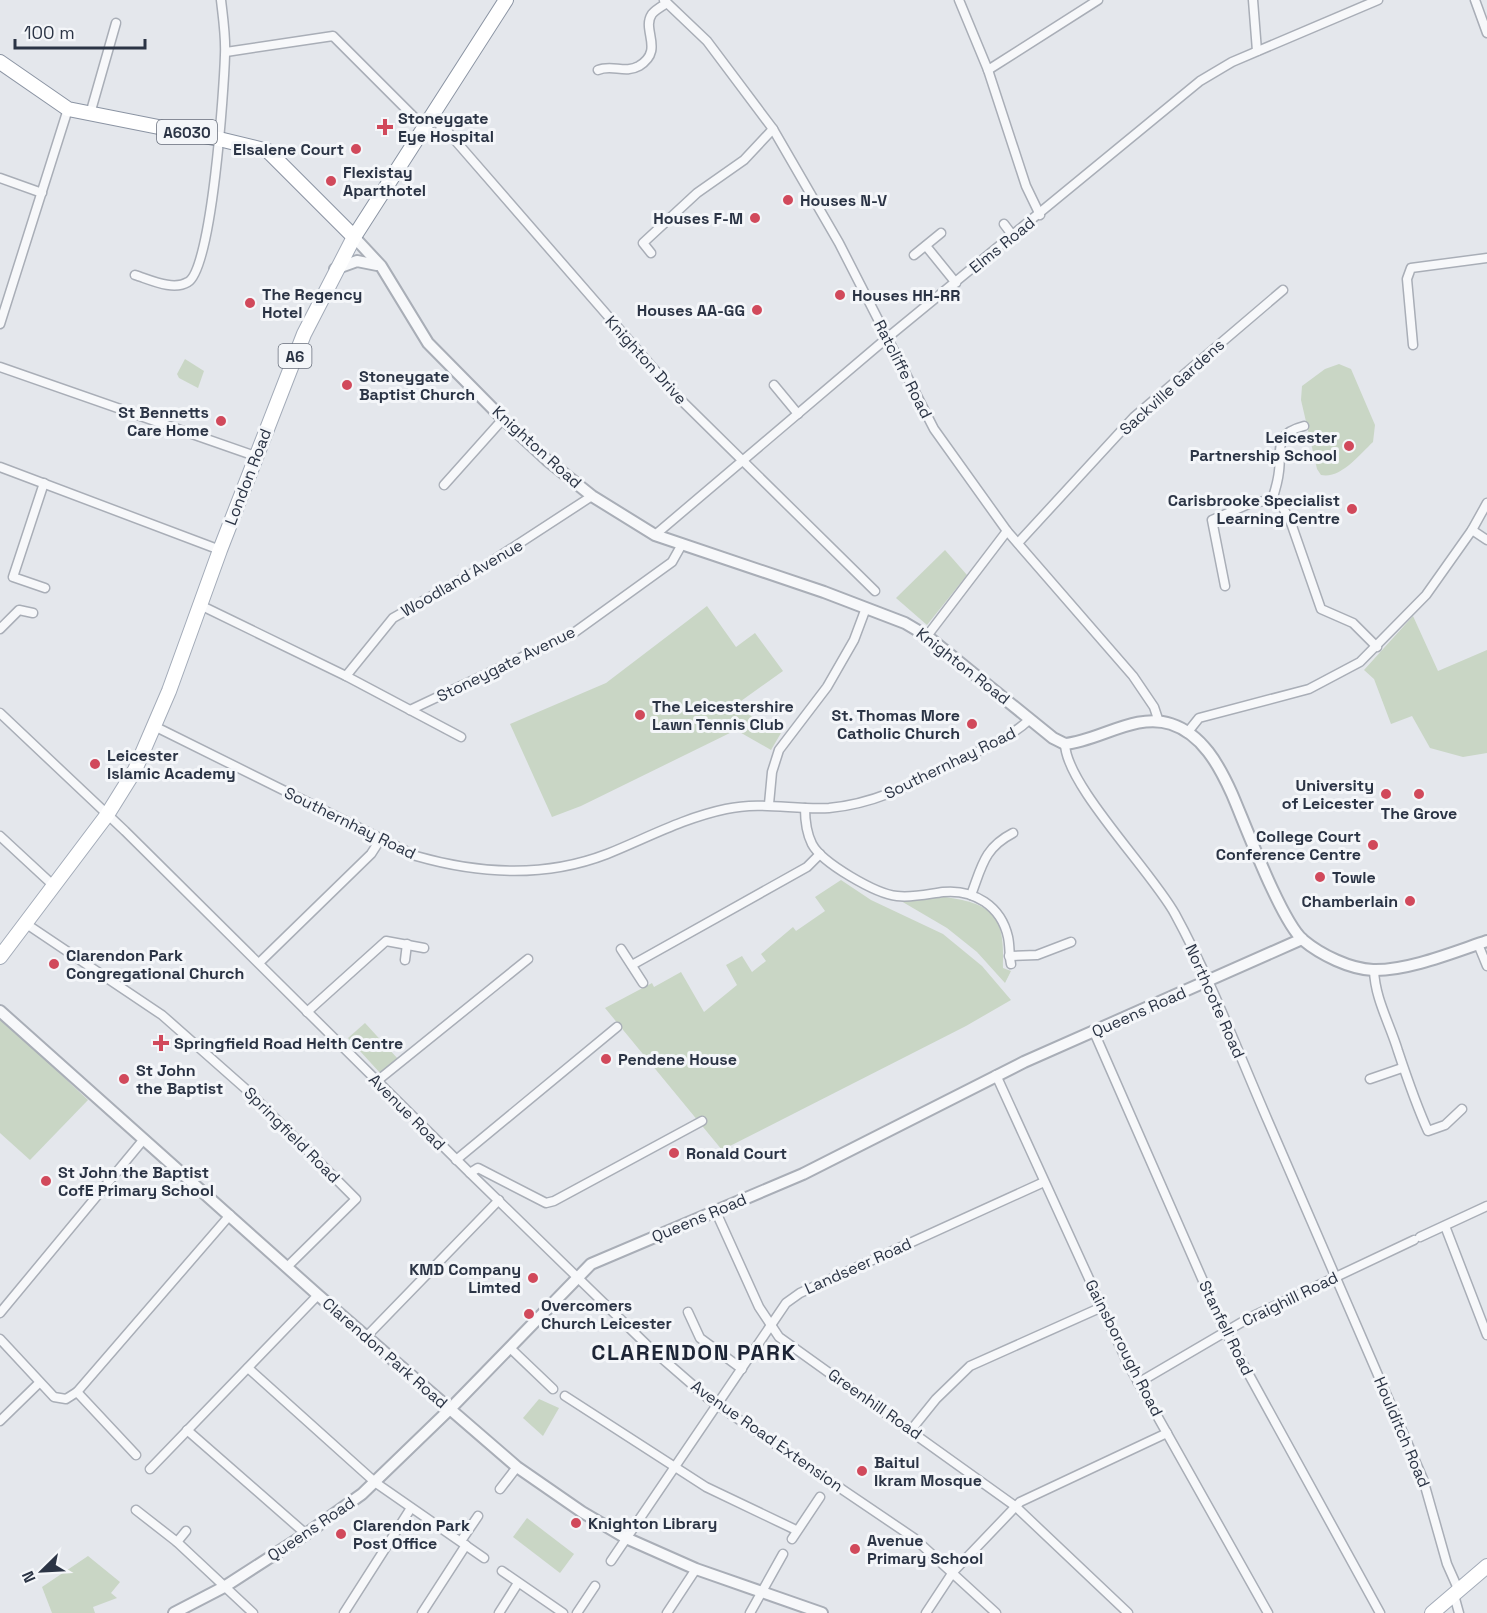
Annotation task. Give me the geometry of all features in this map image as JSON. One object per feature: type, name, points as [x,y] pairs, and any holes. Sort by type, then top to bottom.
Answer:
[{"type":"main road","name":"London Road","points":[[0,957],[107,815],[135,770],[154,726],[303,334],[335,268],[426,121],[506,0]]},
{"type":"main road","name":"A6030","points":[[0,62],[68,109],[219,138],[268,151],[354,237]]},
{"type":"main road","points":[[1432,1613],[1487,1566]]},
{"type":"street","points":[[135,275],[176,286],[188,283],[196,273],[205,243],[219,138],[226,52],[221,0]]},
{"type":"street","points":[[959,0],[988,70],[1022,175],[1040,215]]},
{"type":"street","points":[[988,70],[1098,0]]},
{"type":"street","points":[[1253,0],[1257,51]]},
{"type":"street","points":[[1475,0],[1487,33]]},
{"type":"street","name":"Elms Road","points":[[655,535],[887,338],[1040,215],[1200,81],[1217,70],[1257,51],[1372,1]]},
{"type":"street","name":"Ratcliffe Road","points":[[598,70],[611,68],[625,71],[640,65],[652,49],[650,18],[652,13],[665,2],[707,41],[773,129],[839,243],[934,429],[1007,531],[1133,676],[1154,707],[1159,722]]},
{"type":"street","points":[[90,114],[116,22]]},
{"type":"street","name":"Knighton Drive","points":[[226,52],[333,36],[426,121],[447,131],[676,394],[875,591]]},
{"type":"street","points":[[0,324],[4,295],[42,193],[68,109]]},
{"type":"street","points":[[651,253],[643,243],[697,193],[744,160],[773,129]]},
{"type":"street","points":[[0,178],[42,193]]},
{"type":"street","points":[[1004,224],[1013,236]]},
{"type":"street","points":[[914,255],[941,233]]},
{"type":"street","name":"Knighton Road","points":[[354,237],[381,266],[428,343],[503,419],[547,460],[592,496],[655,535],[681,546],[743,564],[905,623],[927,636],[1053,738],[1065,744]]},
{"type":"street","points":[[926,246],[956,283]]},
{"type":"street","points":[[1413,345],[1407,279],[1411,268],[1487,258]]},
{"type":"street","points":[[335,268],[362,261],[381,266]]},
{"type":"street","name":"Sackville Gardens","points":[[1018,543],[1134,417],[1283,290]]},
{"type":"street","points":[[0,367],[255,456]]},
{"type":"street","points":[[774,385],[798,414]]},
{"type":"street","points":[[444,485],[503,419]]},
{"type":"street","points":[[1272,500],[1280,470],[1280,444],[1288,433],[1304,426]]},
{"type":"street","points":[[0,467],[220,550]]},
{"type":"street","points":[[44,483],[13,577],[45,588]]},
{"type":"street","name":"Woodland Avenue","points":[[346,676],[393,618],[483,567],[592,496]]},
{"type":"street","points":[[1225,586],[1212,520],[1251,503],[1272,500],[1283,508],[1290,520],[1321,609],[1353,623],[1377,647]]},
{"type":"street","points":[[1187,733],[1194,723],[1204,716],[1285,696],[1324,682],[1353,667],[1377,647],[1426,595],[1472,530],[1487,503]]},
{"type":"street","points":[[1472,530],[1487,540]]},
{"type":"street","points":[[927,636],[1007,531]]},
{"type":"street","name":"Stoneygate Avenue","points":[[410,710],[575,632],[672,562],[681,546]]},
{"type":"street","points":[[200,605],[346,676],[461,737]]},
{"type":"street","points":[[769,804],[772,772],[779,750],[827,687],[854,640],[866,608]]},
{"type":"street","points":[[0,629],[19,610],[33,613]]},
{"type":"street","name":"Avenue Road","points":[[0,713],[259,963],[471,1173]]},
{"type":"street","name":"Southernhay Road","points":[[154,726],[416,856],[450,866],[504,872],[531,870],[604,855],[693,817],[741,806],[769,804],[805,808],[854,804],[891,793],[1002,740],[1030,719]]},
{"type":"street","points":[[1065,744],[1084,741],[1129,726],[1169,723],[1187,733],[1216,762],[1271,883],[1302,939],[1346,965],[1374,970],[1423,961],[1483,942],[1487,966]]},
{"type":"street","name":"Northcote Road","points":[[1065,744],[1068,757],[1083,786],[1170,905],[1208,981],[1336,1277]]},
{"type":"street","points":[[805,808],[808,834],[820,854],[867,885],[890,895],[955,892],[971,895],[992,907],[1002,921],[1008,938],[1010,960],[1037,955],[1069,943],[1072,954]]},
{"type":"street","points":[[971,895],[987,852],[993,844],[1013,833]]},
{"type":"street","points":[[0,836],[54,886]]},
{"type":"street","points":[[259,963],[371,854],[380,840]]},
{"type":"street","points":[[632,965],[807,867],[820,854]]},
{"type":"street","name":"Springfield Road","points":[[26,923],[162,1015],[248,1091],[356,1199],[287,1267]]},
{"type":"street","name":"Queens Road","points":[[174,1613],[224,1587],[306,1534],[376,1483],[591,1264],[803,1174],[996,1075],[1302,939]]},
{"type":"street","points":[[307,1012],[386,941],[424,948]]},
{"type":"street","points":[[405,960],[407,944]]},
{"type":"street","points":[[621,949],[644,983]]},
{"type":"street","points":[[377,1081],[528,959]]},
{"type":"street","points":[[1374,970],[1374,988],[1399,1053],[1402,1068],[1428,1131],[1445,1125],[1462,1109]]},
{"type":"street","name":"Clarendon Park Road","points":[[0,1011],[318,1295],[517,1467],[582,1512],[626,1538],[696,1569],[822,1613]]},
{"type":"street","points":[[456,1160],[616,1028]]},
{"type":"street","name":"Stanfell Road","points":[[1094,1032],[1225,1331],[1380,1613]]},
{"type":"street","points":[[1370,1079],[1402,1068]]},
{"type":"street","name":"Gainsborough Road","points":[[996,1075],[1138,1383],[1268,1613]]},
{"type":"street","points":[[471,1173],[478,1168],[546,1203],[702,1121]]},
{"type":"street","points":[[0,1313],[144,1138]]},
{"type":"street","name":"Avenue Road Extension","points":[[471,1173],[649,1347],[718,1405],[914,1538],[996,1613]]},
{"type":"street","name":"Landseer Road","points":[[611,1561],[786,1303],[800,1293],[1044,1182]]},
{"type":"street","points":[[367,1336],[499,1200]]},
{"type":"street","name":"Craighill Road","points":[[1138,1383],[1225,1331],[1487,1206]]},
{"type":"street","name":"Greenhill Road","points":[[716,1212],[770,1326],[779,1337],[1015,1506],[1128,1613]]},
{"type":"street","points":[[0,1339],[54,1397],[66,1399],[77,1392],[230,1215]]},
{"type":"street","points":[[1444,1226],[1487,1335]]},
{"type":"street","name":"Houlditch Road","points":[[1336,1277],[1423,1479],[1456,1593],[1459,1613]]},
{"type":"street","points":[[150,1469],[318,1295]]},
{"type":"street","points":[[911,1430],[936,1399],[970,1366],[1102,1307]]},
{"type":"street","points":[[688,1312],[700,1338],[742,1369]]},
{"type":"street","points":[[510,1348],[553,1389]]},
{"type":"street","points":[[248,1368],[376,1483],[484,1558]]},
{"type":"street","points":[[0,1421],[39,1383]]},
{"type":"street","points":[[77,1392],[136,1455]]},
{"type":"street","points":[[565,1396],[706,1487],[796,1530]]},
{"type":"street","points":[[187,1430],[306,1534]]},
{"type":"street","points":[[926,1613],[953,1572],[1015,1506],[1026,1498],[1167,1433]]},
{"type":"street","points":[[500,1489],[517,1467]]},
{"type":"street","points":[[792,1539],[820,1497]]},
{"type":"street","points":[[344,1613],[411,1508]]},
{"type":"street","points":[[136,1510],[177,1542],[253,1613]]},
{"type":"street","points":[[422,1613],[478,1516]]},
{"type":"street","points":[[177,1542],[186,1530]]},
{"type":"street","points":[[750,1613],[783,1554]]},
{"type":"street","points":[[668,1613],[696,1569]]},
{"type":"street","points":[[502,1571],[563,1613]]},
{"type":"street","points":[[499,1613],[518,1582]]},
{"type":"street","points":[[577,1613],[595,1586]]},
{"type":"green space","points":[[185,359],[204,371],[198,388],[179,378],[177,374]]},
{"type":"green space","points":[[1339,364],[1351,369],[1375,425],[1373,442],[1343,470],[1321,475],[1317,469],[1301,400],[1302,386],[1325,369]]},
{"type":"green space","points":[[945,550],[967,575],[927,625],[896,598]]},
{"type":"green space","name":"The Leicestershire Lawn Tennis Club","points":[[707,606],[736,647],[755,633],[783,671],[734,706],[781,733],[771,750],[736,730],[581,806],[552,817],[510,724],[606,683]]},
{"type":"green space","points":[[1413,616],[1438,671],[1487,650],[1487,753],[1463,757],[1430,748],[1412,716],[1391,724],[1374,679],[1364,670]]},
{"type":"green space","points":[[841,880],[871,900],[943,934],[982,966],[1011,1000],[966,1026],[722,1150],[605,1008],[652,983],[654,987],[681,972],[704,1012],[737,985],[726,965],[742,956],[752,972],[766,961],[761,954],[793,927],[796,931],[825,911],[815,897]]},
{"type":"green space","points":[[945,897],[976,904],[994,916],[1002,937],[1003,968],[1011,971],[1005,983],[977,952],[947,928],[901,901]]},
{"type":"green space","points":[[0,1017],[88,1100],[30,1160],[0,1133]]},
{"type":"green space","points":[[365,1023],[398,1059],[381,1074],[348,1038]]},
{"type":"green space","points":[[539,1399],[559,1408],[543,1436],[523,1418]]},
{"type":"green space","points":[[527,1518],[574,1554],[560,1573],[513,1537]]},
{"type":"green space","points":[[88,1556],[120,1582],[111,1593],[117,1598],[93,1607],[95,1613],[52,1613],[42,1587]]},
{"type":"place","name":"Stoneygate Eye Hospital","points":[[385,127]]},
{"type":"place","name":"Elsalene Court","points":[[356,149]]},
{"type":"place","name":"Flexistay Aparthotel","points":[[331,181]]},
{"type":"place","name":"Houses N-V","points":[[788,200]]},
{"type":"place","name":"Houses F-M","points":[[755,218]]},
{"type":"place","name":"Houses HH-RR","points":[[840,295]]},
{"type":"place","name":"The Regency Hotel","points":[[250,303]]},
{"type":"place","name":"Houses AA-GG","points":[[757,310]]},
{"type":"place","name":"Stoneygate Baptist Church","points":[[347,385]]},
{"type":"place","name":"St Bennetts Care Home","points":[[221,421]]},
{"type":"place","name":"Leicester Partnership School","points":[[1349,446]]},
{"type":"place","name":"Carisbrooke Specialist Learning Centre","points":[[1352,509]]},
{"type":"place","name":"The Leicestershire Lawn Tennis Club","points":[[640,715]]},
{"type":"place","name":"St. Thomas More Catholic Church","points":[[972,724]]},
{"type":"place","name":"Leicester Islamic Academy","points":[[95,764]]},
{"type":"place","name":"University of Leicester","points":[[1386,794]]},
{"type":"place","name":"The Grove","points":[[1419,794]]},
{"type":"place","name":"College Court Conference Centre","points":[[1373,845]]},
{"type":"place","name":"Towle","points":[[1320,877]]},
{"type":"place","name":"Chamberlain","points":[[1410,901]]},
{"type":"place","name":"Clarendon Park Congregational Church","points":[[54,964]]},
{"type":"place","name":"Springfield Road Helth Centre","points":[[161,1043]]},
{"type":"place","name":"Pendene House","points":[[606,1059]]},
{"type":"place","name":"St John the Baptist","points":[[124,1079]]},
{"type":"place","name":"Ronald Court","points":[[674,1153]]},
{"type":"place","name":"St John the Baptist CofE Primary School","points":[[46,1181]]},
{"type":"place","name":"KMD Company Limted","points":[[533,1278]]},
{"type":"place","name":"Overcomers Church Leicester","points":[[529,1314]]},
{"type":"place","name":"Baitul Ikram Mosque","points":[[862,1471]]},
{"type":"place","name":"Knighton Library","points":[[576,1523]]},
{"type":"place","name":"Clarendon Park Post Office","points":[[341,1534]]},
{"type":"place","name":"Avenue Primary School","points":[[855,1549]]},
{"type":"district","name":"CLARENDON PARK","points":[[694,1352]]}]
